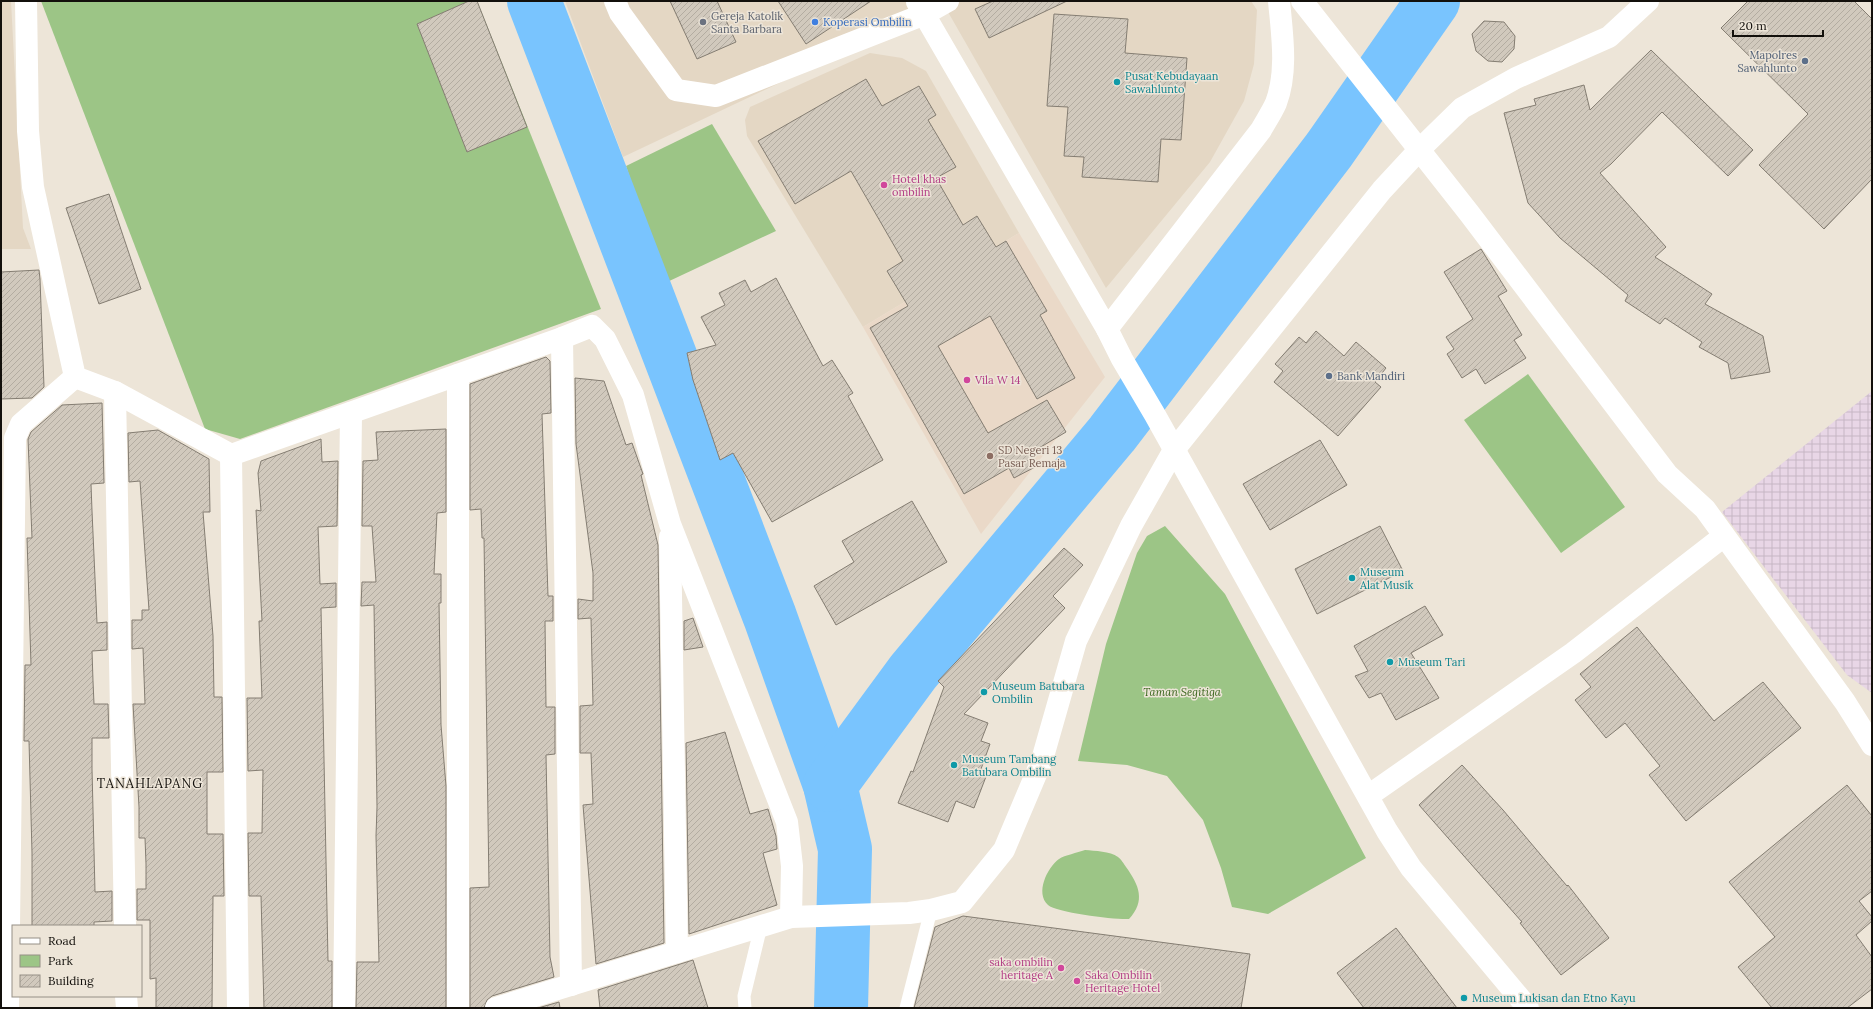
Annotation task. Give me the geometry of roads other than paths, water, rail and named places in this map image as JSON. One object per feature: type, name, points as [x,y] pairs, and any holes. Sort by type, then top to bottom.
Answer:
[{"type":"street","points":[[26,1],[28,131],[34,187],[74,377]]},
{"type":"street","points":[[614,1],[620,13],[676,90],[716,96],[921,7],[948,1]]},
{"type":"street","points":[[1107,329],[1262,130],[1276,102],[1282,76],[1283,45],[1279,1]]},
{"type":"street","points":[[1302,1],[1469,213],[1667,474],[1705,509],[1845,702],[1872,745]]},
{"type":"street","points":[[496,1008],[761,926],[800,917],[909,913],[931,910],[962,902],[1004,850],[1042,760],[1076,642],[1131,526],[1174,450],[1382,190],[1420,149],[1462,108],[1516,78],[1609,37],[1648,1]]},
{"type":"street","points":[[921,7],[1107,329],[1368,796],[1411,868],[1528,1008]]},
{"type":"street","points":[[74,377],[115,392],[231,455],[562,338],[592,326],[605,339],[633,395],[670,524],[787,822],[800,917]]},
{"type":"street","points":[[562,338],[570,985]]},
{"type":"street","points":[[458,375],[458,1008]]},
{"type":"street","points":[[8,1008],[15,438],[20,424],[74,377]]},
{"type":"street","points":[[115,392],[125,925]]},
{"type":"street","points":[[344,1008],[351,413]]},
{"type":"street","points":[[231,455],[238,1008]]},
{"type":"street","points":[[670,524],[676,952]]},
{"type":"street","points":[[1368,796],[1573,653],[1724,536]]},
{"type":"street","points":[[126,997],[127,1008]]},
{"type":"lane","points":[[1845,702],[1872,724]]},
{"type":"lane","points":[[906,1008],[931,910]]},
{"type":"lane","points":[[745,1008],[744,996],[761,926]]},
{"type":"waterway","points":[[534,1],[770,617],[830,785],[845,849],[841,1008]]},
{"type":"waterway","points":[[830,785],[913,672],[1112,434],[1329,150],[1433,1]]},
{"type":"place","name":"Gereja Katolik Santa Barbara","points":[[703,22]]},
{"type":"place","name":"Koperasi Ombilin","points":[[815,22]]},
{"type":"place","name":"Mapolres Sawahlunto","points":[[1805,61]]},
{"type":"place","name":"Pusat Kebudayaan Sawahlunto","points":[[1117,82]]},
{"type":"place","name":"Hotel khas ombilin","points":[[884,185]]},
{"type":"place","name":"Bank Mandiri","points":[[1329,376]]},
{"type":"place","name":"Vila W 14","points":[[967,380]]},
{"type":"place","name":"SD Negeri 13 Pasar Remaja","points":[[990,456]]},
{"type":"place","name":"Museum Alat Musik","points":[[1352,578]]},
{"type":"place","name":"Museum Tari","points":[[1390,662]]},
{"type":"place","name":"Museum Batubara Ombilin","points":[[984,692]]},
{"type":"place","name":"Museum Tambang Batubara Ombilin","points":[[954,765]]},
{"type":"place","name":"saka ombilin heritage A","points":[[1061,968]]},
{"type":"place","name":"Saka Ombilin Heritage Hotel","points":[[1077,981]]},
{"type":"place","name":"Museum Lukisan dan Etno Kayu","points":[[1464,998]]},
{"type":"district","name":"TANAHLAPANG","points":[[150,783]]},
{"type":"park label","name":"Taman Segitiga","points":[[1182,692]]}]
